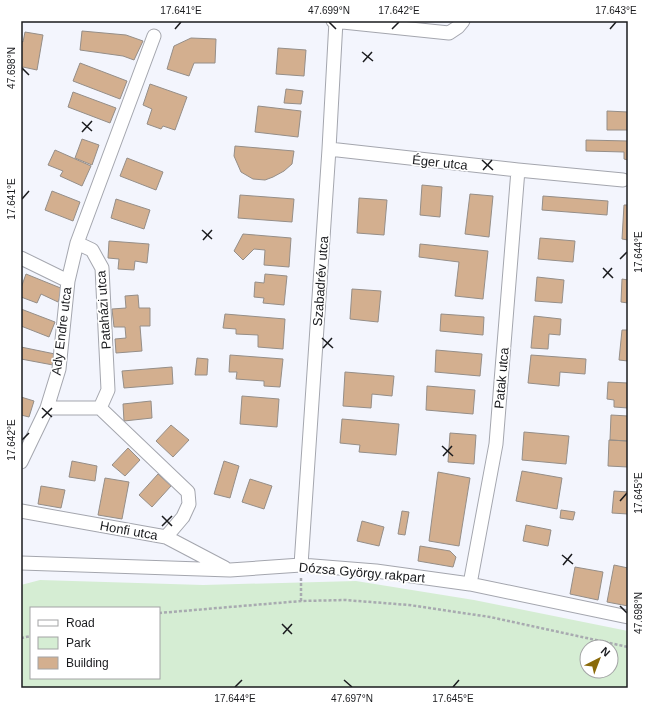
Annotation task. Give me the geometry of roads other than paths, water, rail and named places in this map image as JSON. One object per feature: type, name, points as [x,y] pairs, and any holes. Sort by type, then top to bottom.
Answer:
[{"type":"street","points":[[335,21],[449,33],[458,27],[463,21]]},
{"type":"street","name":"Szabadrév utca","points":[[301,565],[329,149],[335,21]]},
{"type":"street","points":[[77,243],[154,36]]},
{"type":"street","name":"Éger utca","points":[[329,149],[622,180]]},
{"type":"street","name":"Patak utca","points":[[470,584],[496,444],[518,170]]},
{"type":"street","name":"Ady Endre utca","points":[[21,462],[47,408],[59,369],[68,281],[77,243]]},
{"type":"street","name":"Pataházi utca","points":[[77,243],[92,250],[102,268],[108,390],[100,408]]},
{"type":"street","points":[[21,258],[68,281]]},
{"type":"street","points":[[47,408],[100,408],[188,492],[189,504],[183,517],[166,537]]},
{"type":"street","name":"Honfi utca","points":[[21,511],[166,537],[230,570]]},
{"type":"street","name":"Dózsa György rakpart","points":[[21,563],[230,570],[301,565],[376,571],[470,584],[628,617]]}]
